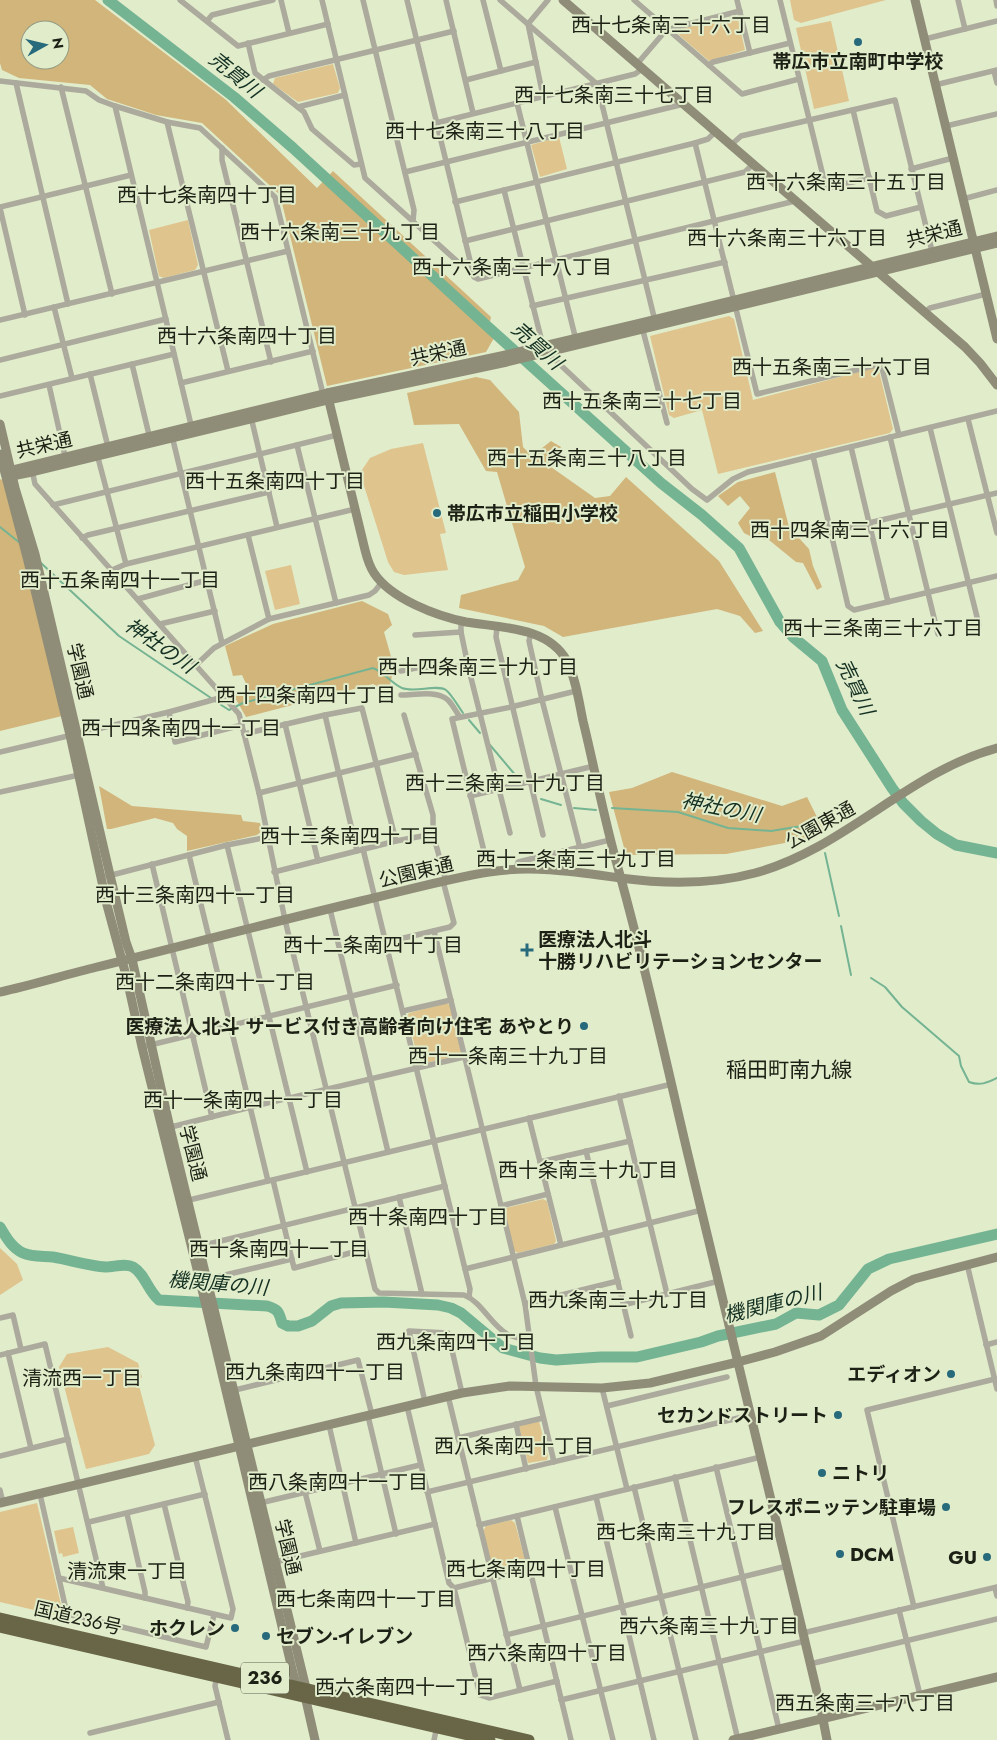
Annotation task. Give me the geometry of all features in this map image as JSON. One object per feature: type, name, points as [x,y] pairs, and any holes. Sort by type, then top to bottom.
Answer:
[{"type":"highway","name":"国道236号","points":[[0,1618],[218,1672]]},
{"type":"highway","name":"国道236号","points":[[0,1627],[302,1690],[438,1723],[529,1740]]},
{"type":"highway","name":"国道236号","points":[[438,1723],[490,1740]]},
{"type":"street","points":[[180,0],[238,46],[328,24]]},
{"type":"street","points":[[206,20],[212,15],[273,0]]},
{"type":"street","points":[[281,0],[289,34]]},
{"type":"street","points":[[322,0],[365,178],[460,262],[470,262]]},
{"type":"street","points":[[363,0],[414,210],[413,221]]},
{"type":"street","points":[[407,0],[474,277],[478,279],[795,201]]},
{"type":"street","points":[[446,0],[473,113]]},
{"type":"street","points":[[483,0],[501,71]]},
{"type":"street","points":[[500,0],[597,84],[644,280],[656,322]]},
{"type":"street","points":[[528,24],[548,0]]},
{"type":"street","points":[[563,0],[965,347],[997,385]]},
{"type":"street","points":[[635,0],[742,94],[799,79]]},
{"type":"street","points":[[737,0],[750,53]]},
{"type":"street","points":[[780,0],[826,188],[870,178]]},
{"type":"street","points":[[915,0],[986,294],[994,312],[997,339]]},
{"type":"street","points":[[958,0],[965,29]]},
{"type":"street","points":[[996,0],[997,6]]},
{"type":"street","points":[[436,122],[635,74],[668,30],[740,12]]},
{"type":"street","points":[[924,39],[997,21]]},
{"type":"street","points":[[528,24],[544,96]]},
{"type":"street","points":[[263,80],[269,76],[454,32]]},
{"type":"street","points":[[248,43],[255,73],[304,112],[312,129],[354,165],[361,164]]},
{"type":"street","points":[[709,65],[713,62],[790,43]]},
{"type":"street","points":[[466,80],[536,62]]},
{"type":"street","points":[[935,85],[996,70],[997,83]]},
{"type":"street","points":[[0,81],[86,91],[99,100],[115,106],[167,122],[200,128],[275,197],[313,351],[337,435],[369,562],[374,573],[399,596],[415,604],[461,621],[530,632],[550,641],[562,654],[571,671],[610,840],[672,1084],[827,1740]]},
{"type":"street","points":[[16,83],[68,304]]},
{"type":"street","points":[[61,88],[112,294]]},
{"type":"street","points":[[298,107],[345,95]]},
{"type":"street","points":[[731,145],[741,136],[895,100],[932,251]]},
{"type":"street","points":[[517,103],[576,342]]},
{"type":"street","points":[[405,172],[684,104]]},
{"type":"street","points":[[115,106],[192,430]]},
{"type":"street","points":[[853,110],[877,211],[886,216],[921,207]]},
{"type":"street","points":[[946,126],[997,114]]},
{"type":"street","points":[[167,122],[228,371]]},
{"type":"street","points":[[455,202],[616,161],[696,143],[708,139],[715,132]]},
{"type":"street","points":[[696,143],[757,394],[881,364],[898,435]]},
{"type":"street","points":[[222,148],[222,160],[271,362]]},
{"type":"street","points":[[911,169],[953,158]]},
{"type":"street","points":[[465,241],[705,183],[745,172],[752,164]]},
{"type":"street","points":[[25,314],[0,207],[131,175]]},
{"type":"street","points":[[504,190],[541,350],[692,489],[707,500],[740,475],[997,411]]},
{"type":"street","points":[[963,198],[997,190]]},
{"type":"street","name":"共栄通","points":[[7,473],[31,469],[326,396],[576,342],[875,270],[974,245],[997,236]]},
{"type":"street","name":"共栄通","points":[[875,270],[932,251],[997,243]]},
{"type":"street","points":[[0,320],[288,251]]},
{"type":"street","points":[[532,306],[725,262]]},
{"type":"street","points":[[925,312],[930,308],[986,294]]},
{"type":"street","points":[[54,307],[72,378]]},
{"type":"street","points":[[0,360],[166,319]]},
{"type":"street","points":[[642,326],[667,422]]},
{"type":"street","points":[[181,383],[313,351]]},
{"type":"street","points":[[0,396],[174,354]]},
{"type":"street","points":[[132,364],[150,440]]},
{"type":"street","points":[[90,374],[108,447]]},
{"type":"street","points":[[49,385],[66,456]]},
{"type":"street","points":[[250,416],[277,527]]},
{"type":"street","points":[[968,418],[997,533]]},
{"type":"street","name":"学園通","points":[[0,424],[7,473],[74,734],[106,877],[122,961],[167,1128],[302,1690]]},
{"type":"street","points":[[930,428],[979,625]]},
{"type":"street","points":[[171,435],[222,643]]},
{"type":"street","points":[[53,505],[337,435]]},
{"type":"street","points":[[890,437],[938,634]]},
{"type":"street","name":"共栄通","points":[[31,469],[66,456],[97,453],[108,447],[150,440]]},
{"type":"street","points":[[297,446],[336,603]]},
{"type":"street","points":[[851,447],[888,602]]},
{"type":"street","points":[[97,453],[126,564]]},
{"type":"street","name":"学園通","points":[[0,454],[7,473]]},
{"type":"street","points":[[813,456],[848,606],[854,610],[997,576]]},
{"type":"street","points":[[31,469],[35,484],[239,714],[285,920],[375,1289],[380,1293],[464,1295],[470,1297],[507,1334],[530,1342]]},
{"type":"street","points":[[82,538],[116,528],[269,492]]},
{"type":"street","points":[[830,532],[997,493]]},
{"type":"street","points":[[112,570],[126,564],[355,509]]},
{"type":"street","points":[[248,535],[269,619]]},
{"type":"street","points":[[138,599],[207,580]]},
{"type":"street","points":[[196,665],[214,648],[269,619],[369,595],[376,591],[382,582]]},
{"type":"street","points":[[160,624],[215,611]]},
{"type":"street","points":[[461,621],[461,632],[468,666],[510,833]]},
{"type":"street","points":[[497,627],[496,637],[543,836]]},
{"type":"street","points":[[415,635],[461,632]]},
{"type":"street","points":[[530,632],[530,641],[542,700],[580,848]]},
{"type":"street","points":[[401,671],[416,668],[468,666]]},
{"type":"street","points":[[489,872],[452,719],[512,707],[576,691]]},
{"type":"street","points":[[402,695],[434,694],[443,697],[449,701],[460,717]]},
{"type":"street","points":[[0,752],[169,712],[223,697]]},
{"type":"street","points":[[244,734],[362,708],[396,841]]},
{"type":"street","points":[[169,712],[175,742],[242,725]]},
{"type":"street","points":[[325,715],[360,850],[387,942],[446,1186],[470,1289],[470,1297]]},
{"type":"street","points":[[387,942],[450,927],[454,923],[433,834],[433,815],[404,715]]},
{"type":"street","points":[[285,724],[318,861]]},
{"type":"street","name":"学園通","points":[[74,734],[79,775],[106,877],[132,959],[146,1046]]},
{"type":"street","name":"公園東通","points":[[0,992],[209,938],[444,881],[489,872],[516,869],[558,870],[678,883],[708,882],[758,872],[783,864],[821,846],[913,787],[960,762],[997,748]]},
{"type":"street","points":[[258,793],[416,754]]},
{"type":"street","points":[[470,796],[594,766]]},
{"type":"street","points":[[0,792],[79,775]]},
{"type":"street","points":[[274,872],[396,841],[433,834]]},
{"type":"street","points":[[106,877],[227,845],[268,837]]},
{"type":"street","points":[[516,869],[518,862],[610,840]]},
{"type":"street","points":[[227,845],[306,1172]]},
{"type":"street","points":[[189,855],[251,1107],[294,1268],[365,1249]]},
{"type":"street","points":[[152,864],[212,1117]]},
{"type":"street","points":[[330,909],[388,1152]]},
{"type":"street","points":[[434,931],[525,1304],[536,1386],[554,1462]]},
{"type":"street","points":[[146,1046],[397,985]]},
{"type":"street","points":[[403,1011],[451,1000]]},
{"type":"street","points":[[167,1128],[464,1057]]},
{"type":"street","points":[[184,1201],[672,1084]]},
{"type":"street","points":[[619,1096],[667,1294]]},
{"type":"street","points":[[530,1118],[561,1245]]},
{"type":"street","points":[[540,1162],[630,1141]]},
{"type":"street","points":[[586,1151],[631,1336]]},
{"type":"street","points":[[195,1247],[446,1186]]},
{"type":"street","points":[[501,1206],[548,1194]]},
{"type":"street","points":[[400,1197],[422,1294]]},
{"type":"street","points":[[465,1268],[702,1210]]},
{"type":"street","points":[[0,1490],[2,1503],[462,1393],[510,1386],[602,1388],[650,1383],[775,1352],[821,1336],[891,1292],[914,1280],[997,1257]]},
{"type":"street","points":[[204,1280],[292,1259]]},
{"type":"street","points":[[967,1264],[997,1389]]},
{"type":"street","points":[[525,1304],[618,1281]]},
{"type":"street","points":[[623,1305],[719,1281]]},
{"type":"street","points":[[0,1318],[13,1315],[22,1349]]},
{"type":"street","points":[[425,1402],[409,1330],[448,1332],[462,1393]]},
{"type":"street","points":[[986,1345],[997,1342]]},
{"type":"street","points":[[0,1354],[45,1344],[80,1484],[103,1588]]},
{"type":"street","points":[[8,1352],[31,1448]]},
{"type":"street","points":[[230,1392],[358,1360],[396,1534]]},
{"type":"street","points":[[607,1406],[727,1377]]},
{"type":"street","points":[[914,1607],[867,1410],[995,1379]]},
{"type":"street","points":[[650,1383],[652,1395]]},
{"type":"street","points":[[602,1388],[627,1489]]},
{"type":"street","points":[[448,1396],[520,1690]]},
{"type":"street","points":[[406,1406],[449,1583],[454,1588],[480,1695],[488,1698],[557,1681]]},
{"type":"street","points":[[428,1492],[751,1415]]},
{"type":"street","points":[[458,1438],[543,1418]]},
{"type":"street","points":[[516,1424],[526,1469]]},
{"type":"street","points":[[329,1425],[356,1543]]},
{"type":"street","points":[[0,1456],[68,1440]]},
{"type":"street","points":[[59,1578],[231,1618],[232,1609],[195,1456]]},
{"type":"street","points":[[479,1525],[761,1457]]},
{"type":"street","points":[[257,1504],[420,1465]]},
{"type":"street","points":[[716,1467],[744,1577],[779,1729]]},
{"type":"street","points":[[675,1477],[720,1662],[736,1740],[997,1677]]},
{"type":"street","points":[[634,1487],[696,1740]]},
{"type":"street","points":[[305,1492],[320,1552]]},
{"type":"street","points":[[40,1494],[67,1614],[206,1647],[214,1614]]},
{"type":"street","points":[[89,1522],[204,1494]]},
{"type":"street","points":[[596,1497],[654,1740]]},
{"type":"street","points":[[164,1504],[188,1602],[187,1608]]},
{"type":"street","name":"学園通","points":[[257,1504],[275,1562],[302,1690]]},
{"type":"street","points":[[555,1507],[613,1740]]},
{"type":"street","points":[[127,1514],[146,1592],[145,1598]]},
{"type":"street","points":[[516,1516],[571,1740]]},
{"type":"street","points":[[275,1562],[435,1524]]},
{"type":"street","points":[[506,1635],[787,1566]]},
{"type":"street","points":[[454,1588],[530,1569]]},
{"type":"street","points":[[561,1700],[761,1653],[804,1637],[900,1610],[996,1587],[997,1596]]},
{"type":"street","points":[[900,1610],[920,1695]]},
{"type":"street","points":[[810,1664],[997,1619]]},
{"type":"street","points":[[218,1672],[215,1686],[228,1740]]},
{"type":"street","points":[[302,1690],[315,1740]]},
{"type":"street","points":[[90,1733],[218,1702]]},
{"type":"street","points":[[434,1740],[438,1723]]},
{"type":"shaded area","points":[[0,0],[95,0],[225,99],[317,188],[333,171],[491,317],[488,331],[494,338],[486,352],[327,386],[280,195],[202,123],[156,115],[107,99],[90,85],[19,78],[2,70],[0,63]]},
{"type":"shaded area","points":[[790,0],[886,0],[801,23],[794,20]]},
{"type":"shaded area","points":[[733,17],[738,19],[745,50],[709,61],[679,35],[680,29]]},
{"type":"shaded area","points":[[831,21],[849,101],[814,109],[796,28]]},
{"type":"shaded area","points":[[333,64],[340,88],[338,93],[298,102],[273,84],[275,78]]},
{"type":"shaded area","points":[[559,137],[567,169],[540,177],[531,145]]},
{"type":"shaded area","points":[[188,220],[198,265],[195,270],[164,278],[159,276],[149,230]]},
{"type":"shaded area","points":[[729,316],[734,319],[753,400],[874,368],[879,371],[893,429],[890,433],[718,474],[702,410],[674,418],[669,415],[650,336]]},
{"type":"shaded area","points":[[476,377],[490,380],[519,412],[523,447],[532,456],[551,441],[561,447],[551,467],[595,498],[610,496],[626,477],[719,561],[763,631],[755,633],[740,616],[717,609],[563,637],[544,626],[459,608],[461,595],[518,580],[525,567],[497,472],[486,471],[459,424],[414,425],[407,393]]},
{"type":"shaded area","points":[[423,443],[446,533],[440,534],[448,570],[404,575],[394,572],[388,562],[360,473],[370,458],[391,449]]},
{"type":"shaded area","points":[[775,472],[789,527],[809,549],[813,566],[822,587],[817,590],[803,563],[796,562],[769,540],[754,538],[744,533],[738,523],[750,508],[740,496],[728,506],[718,496],[738,482]]},
{"type":"shaded area","points":[[0,479],[5,481],[62,716],[0,731]]},
{"type":"shaded area","points":[[291,565],[300,604],[275,610],[265,571]]},
{"type":"shaded area","points":[[362,601],[388,614],[392,625],[384,632],[394,667],[390,685],[382,689],[373,684],[246,717],[234,696],[249,690],[242,675],[233,676],[225,646],[273,624]]},
{"type":"shaded area","points":[[672,772],[782,806],[807,797],[823,829],[806,839],[726,854],[626,855],[609,792],[632,788]]},
{"type":"shaded area","points":[[99,786],[132,806],[241,815],[243,821],[260,823],[262,831],[257,835],[187,851],[187,836],[177,829],[173,823],[155,818],[107,829]]},
{"type":"shaded area","points":[[446,1003],[450,1005],[462,1053],[422,1064],[419,1062],[407,1016],[409,1013]]},
{"type":"shaded area","points":[[543,1199],[547,1201],[556,1241],[554,1244],[518,1253],[513,1250],[504,1212],[506,1208]]},
{"type":"shaded area","points":[[0,1248],[17,1264],[23,1280],[0,1295]]},
{"type":"shaded area","points":[[108,1347],[138,1363],[142,1377],[138,1382],[155,1445],[149,1454],[86,1469],[59,1367],[67,1354]]},
{"type":"shaded area","points":[[539,1421],[548,1456],[547,1460],[528,1463],[519,1426]]},
{"type":"shaded area","points":[[37,1503],[64,1617],[0,1602],[0,1512]]},
{"type":"shaded area","points":[[511,1520],[515,1523],[526,1563],[524,1567],[498,1574],[493,1572],[483,1531],[486,1526]]},
{"type":"shaded area","points":[[73,1527],[79,1553],[63,1557],[62,1553],[59,1554],[54,1531]]},
{"type":"waterway","name":"売買川","points":[[108,0],[234,97],[293,148],[661,483],[702,515],[739,548],[780,622],[793,637],[822,661],[842,710],[903,803],[937,834],[956,845],[997,853]]},
{"type":"waterway","name":"神社の川","points":[[0,527],[20,543]]},
{"type":"waterway","name":"神社の川","points":[[41,563],[119,636],[211,698]]},
{"type":"waterway","name":"神社の川","points":[[215,701],[229,710],[243,703],[373,668],[402,688],[413,690],[442,688],[453,698],[463,713]]},
{"type":"waterway","name":"神社の川","points":[[469,720],[480,733]]},
{"type":"waterway","name":"神社の川","points":[[490,745],[517,777]]},
{"type":"waterway","name":"神社の川","points":[[541,799],[561,805]]},
{"type":"waterway","name":"神社の川","points":[[574,808],[596,810]]},
{"type":"waterway","name":"神社の川","points":[[612,808],[678,812],[728,828],[771,831],[808,825],[820,834]]},
{"type":"waterway","name":"神社の川","points":[[825,853],[839,916]]},
{"type":"waterway","name":"神社の川","points":[[841,926],[851,975]]},
{"type":"waterway","name":"神社の川","points":[[871,978],[885,987],[902,1007],[959,1056],[961,1066],[969,1082],[977,1084],[997,1078]]},
{"type":"waterway","name":"機関庫の川","points":[[0,1227],[12,1245],[26,1254],[106,1267],[123,1265],[133,1267],[141,1274],[159,1300],[267,1306],[274,1308],[279,1314],[282,1323],[288,1326],[298,1326],[312,1321],[331,1306],[341,1303],[384,1302],[438,1305],[461,1313],[503,1348],[540,1358],[556,1360],[637,1357],[701,1342],[718,1336],[776,1324],[796,1313],[819,1315],[839,1305],[868,1269],[889,1259],[997,1234]]},
{"type":"place","name":"帯広市立南町中学校","points":[[858,42]]},
{"type":"place","name":"帯広市立稲田小学校","points":[[437,513]]},
{"type":"place","name":"医療法人北斗 十勝リハビリテーションセンター","points":[[527,950]]},
{"type":"place","name":"医療法人北斗 サービス付き高齢者向け住宅 あやとり","points":[[584,1026]]},
{"type":"place","name":"エディオン","points":[[951,1374]]},
{"type":"place","name":"セカンドストリート","points":[[838,1415]]},
{"type":"place","name":"ニトリ","points":[[822,1473]]},
{"type":"place","name":"フレスポニッテン駐車場","points":[[946,1507]]},
{"type":"place","name":"DCM","points":[[840,1554]]},
{"type":"place","name":"GU","points":[[987,1557]]},
{"type":"place","name":"ホクレン","points":[[235,1628]]},
{"type":"place","name":"セブン-イレブン","points":[[266,1636]]},
{"type":"district","name":"西十七条南三十六丁目","points":[[671,25]]},
{"type":"district","name":"西十七条南三十七丁目","points":[[614,95]]},
{"type":"district","name":"西十七条南三十八丁目","points":[[485,131]]},
{"type":"district","name":"西十六条南三十五丁目","points":[[846,182]]},
{"type":"district","name":"西十七条南四十丁目","points":[[207,195]]},
{"type":"district","name":"西十六条南三十九丁目","points":[[340,232]]},
{"type":"district","name":"西十六条南三十六丁目","points":[[787,238]]},
{"type":"district","name":"西十六条南三十八丁目","points":[[512,267]]},
{"type":"district","name":"西十六条南四十丁目","points":[[247,336]]},
{"type":"district","name":"西十五条南三十六丁目","points":[[832,367]]},
{"type":"district","name":"西十五条南三十七丁目","points":[[642,401]]},
{"type":"district","name":"西十五条南三十八丁目","points":[[587,458]]},
{"type":"district","name":"西十五条南四十丁目","points":[[275,481]]},
{"type":"district","name":"西十四条南三十六丁目","points":[[850,530]]},
{"type":"district","name":"西十五条南四十一丁目","points":[[120,580]]},
{"type":"district","name":"西十三条南三十六丁目","points":[[883,628]]},
{"type":"district","name":"西十四条南三十九丁目","points":[[478,667]]},
{"type":"district","name":"西十四条南四十丁目","points":[[306,695]]},
{"type":"district","name":"西十四条南四十一丁目","points":[[181,728]]},
{"type":"district","name":"西十三条南三十九丁目","points":[[505,783]]},
{"type":"district","name":"西十三条南四十丁目","points":[[350,836]]},
{"type":"district","name":"西十二条南三十九丁目","points":[[576,859]]},
{"type":"district","name":"西十三条南四十一丁目","points":[[195,895]]},
{"type":"district","name":"西十二条南四十丁目","points":[[373,945]]},
{"type":"district","name":"西十二条南四十一丁目","points":[[215,982]]},
{"type":"district","name":"西十一条南三十九丁目","points":[[508,1056]]},
{"type":"district","name":"稲田町南九線","points":[[789,1070]]},
{"type":"district","name":"西十一条南四十一丁目","points":[[243,1100]]},
{"type":"district","name":"西十条南三十九丁目","points":[[588,1170]]},
{"type":"district","name":"西十条南四十丁目","points":[[428,1217]]},
{"type":"district","name":"西十条南四十一丁目","points":[[279,1249]]},
{"type":"district","name":"西九条南三十九丁目","points":[[618,1300]]},
{"type":"district","name":"西九条南四十丁目","points":[[456,1342]]},
{"type":"district","name":"西九条南四十一丁目","points":[[315,1372]]},
{"type":"district","name":"清流西一丁目","points":[[82,1378]]},
{"type":"district","name":"西八条南四十丁目","points":[[514,1446]]},
{"type":"district","name":"西八条南四十一丁目","points":[[338,1482]]},
{"type":"district","name":"西七条南三十九丁目","points":[[686,1532]]},
{"type":"district","name":"西七条南四十丁目","points":[[526,1569]]},
{"type":"district","name":"清流東一丁目","points":[[127,1571]]},
{"type":"district","name":"西七条南四十一丁目","points":[[366,1599]]},
{"type":"district","name":"西六条南三十九丁目","points":[[709,1626]]},
{"type":"district","name":"西六条南四十丁目","points":[[547,1653]]},
{"type":"district","name":"西六条南四十一丁目","points":[[405,1687]]},
{"type":"district","name":"西五条南三十八丁目","points":[[865,1703]]}]
